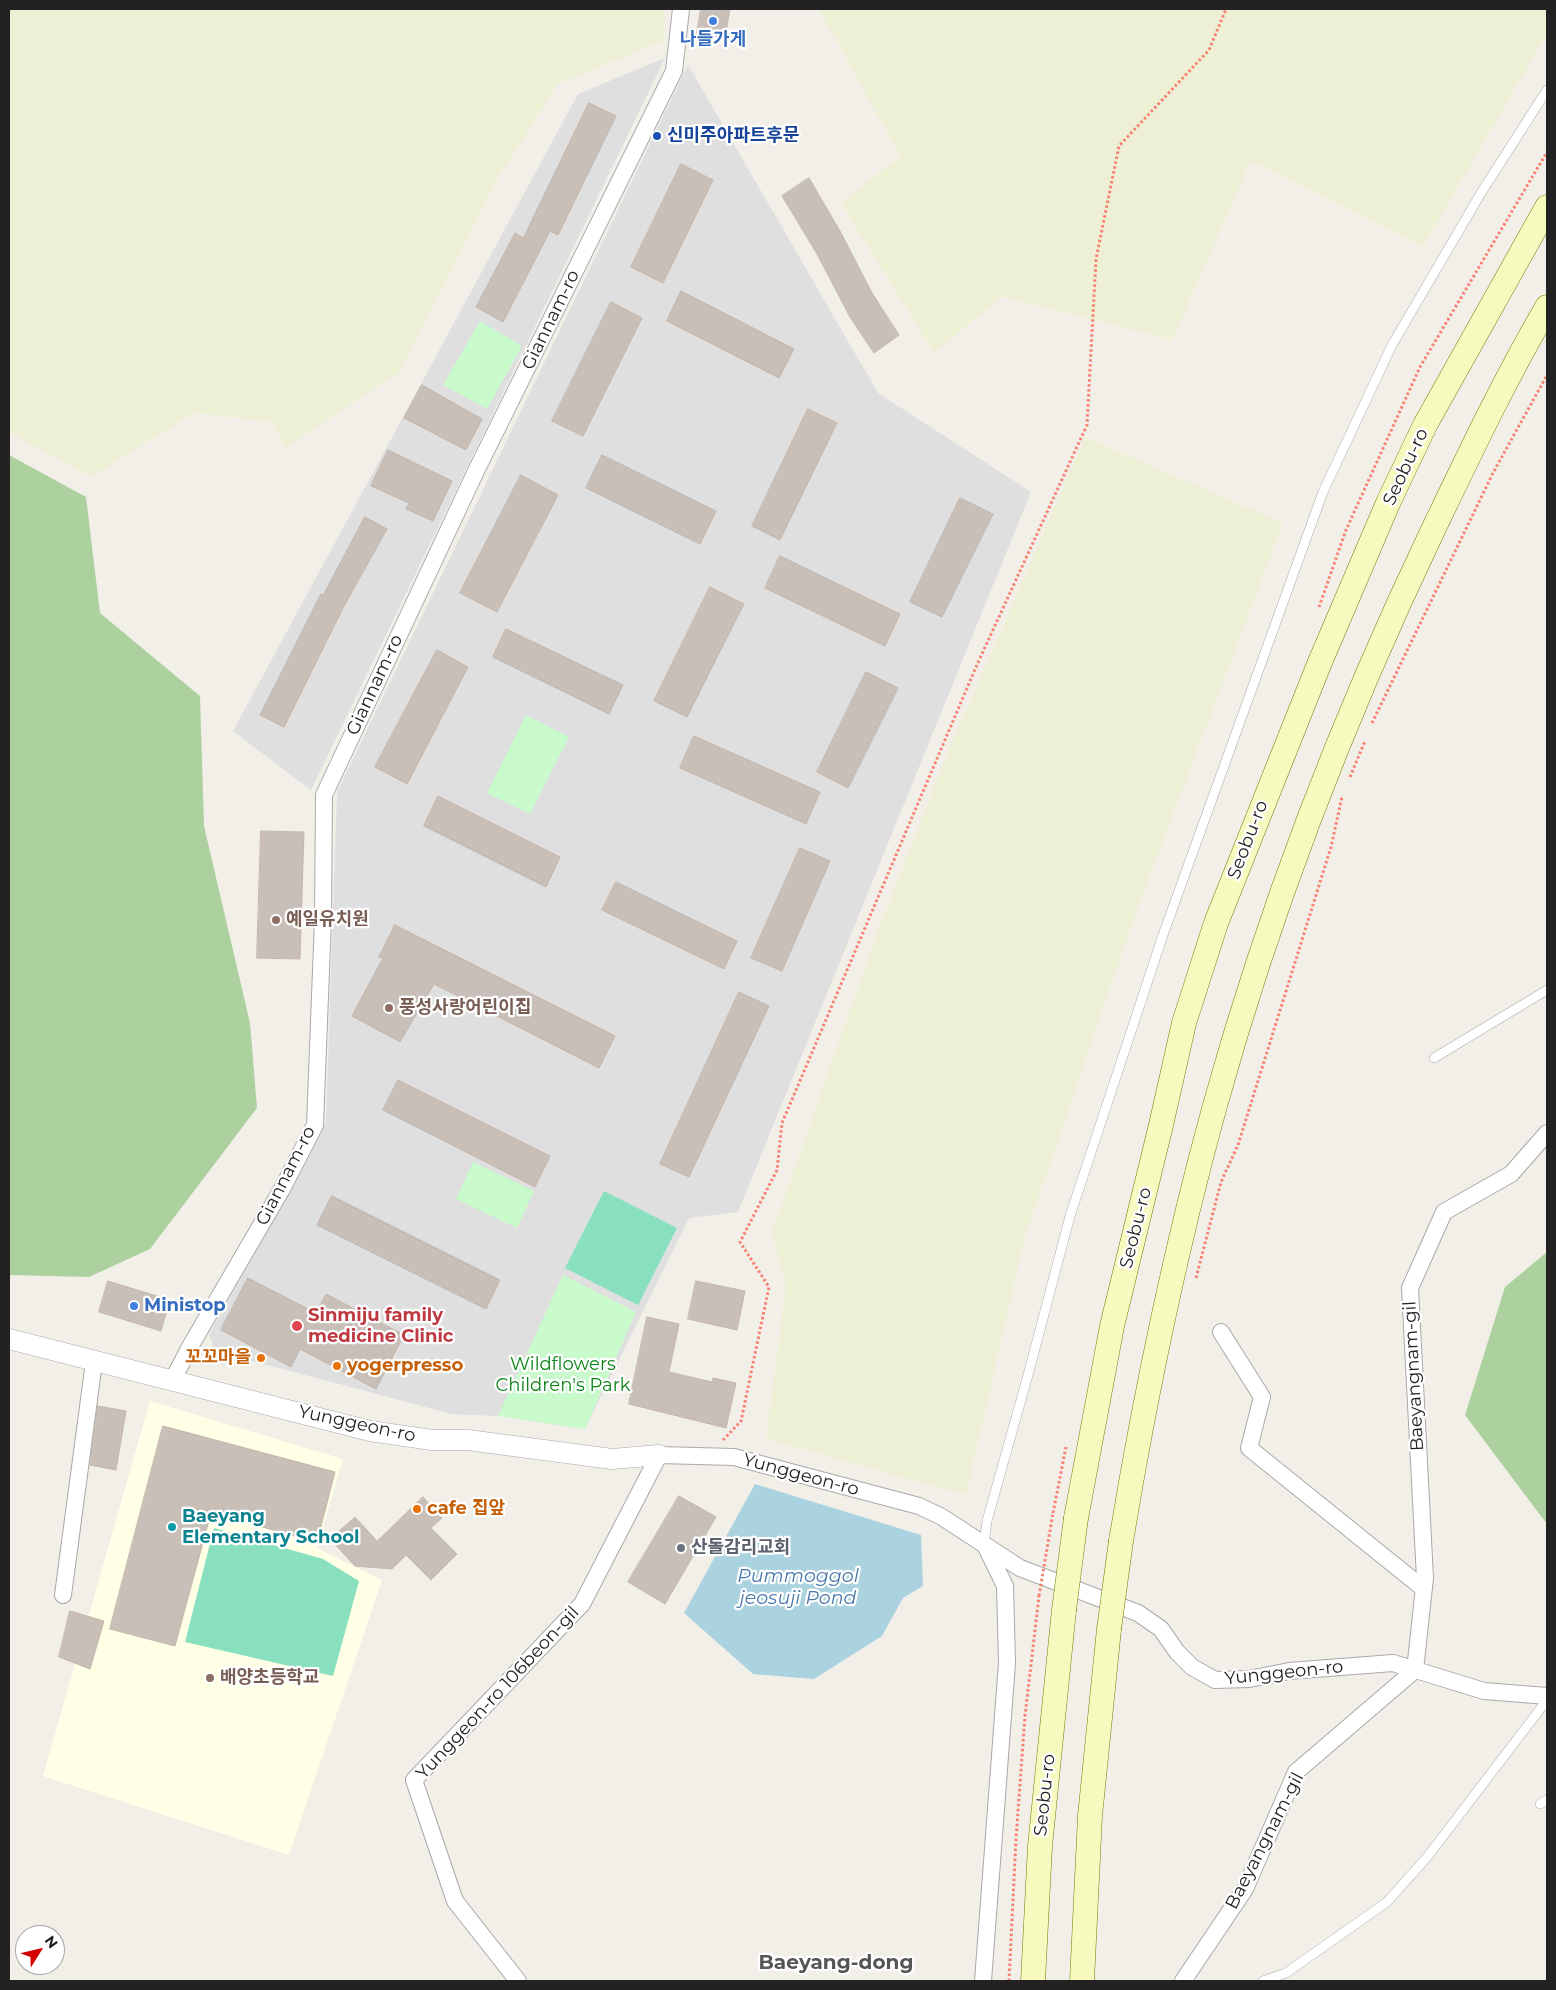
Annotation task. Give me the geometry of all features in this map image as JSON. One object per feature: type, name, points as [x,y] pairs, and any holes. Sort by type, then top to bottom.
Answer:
[{"type":"main road","name":"Seobu-ro","points":[[1033,1981],[1040,1846],[1064,1610],[1076,1518],[1112,1326],[1184,1023],[1216,923],[1316,671],[1388,503],[1425,425],[1547,207]]},
{"type":"main road","points":[[1082,1981],[1090,1816],[1109,1629],[1121,1541],[1156,1346],[1191,1198],[1217,1099],[1267,938],[1330,766],[1399,601],[1518,358],[1547,307]]},
{"type":"street","name":"Giannam-ro","points":[[172,1381],[282,1189],[315,1125],[323,918],[324,795],[477,469],[674,71],[681,9]]},
{"type":"street","name":"Baeyangnam-gil","points":[[1183,1981],[1245,1889],[1296,1772],[1415,1670],[1425,1578],[1410,1288],[1444,1212],[1511,1174],[1547,1133]]},
{"type":"street","points":[[1221,1332],[1262,1397],[1249,1448],[1424,1589]]},
{"type":"street","name":"Yunggeon-ro","points":[[9,1339],[370,1431],[432,1440],[468,1440],[612,1459],[659,1455],[734,1457],[919,1506],[942,1517],[1020,1568],[1138,1612],[1161,1629],[1176,1652],[1192,1667],[1215,1680],[1249,1679],[1289,1671],[1393,1663],[1484,1692],[1547,1696]]},
{"type":"street","points":[[64,1595],[94,1362]]},
{"type":"street","name":"Yunggeon-ro 106beon-gil","points":[[518,1981],[455,1901],[414,1780],[582,1604],[659,1455]]},
{"type":"street","points":[[983,1981],[1007,1663],[1005,1586],[984,1543]]},
{"type":"lane","points":[[984,1543],[987,1521],[1070,1216],[1163,934],[1323,492],[1392,346],[1481,193],[1547,90]]},
{"type":"lane","points":[[1434,1058],[1547,990]]},
{"type":"lane","points":[[1263,1981],[1286,1973],[1387,1902],[1428,1856],[1547,1700]]},
{"type":"path","points":[[707,1456],[741,1421],[769,1287],[740,1242],[777,1170],[782,1124],[976,667],[1087,425],[1096,259],[1119,146],[1209,50],[1226,9]]},
{"type":"path","points":[[1371,726],[1494,473],[1547,375]]},
{"type":"path","points":[[1349,780],[1367,735]]},
{"type":"path","points":[[1193,1286],[1221,1182],[1238,1145],[1331,847],[1345,789]]},
{"type":"path","points":[[1009,1981],[1025,1716],[1039,1596],[1053,1513]]},
{"type":"shaded area","points":[[9,9],[665,9],[663,41],[558,84],[495,183],[400,372],[285,448],[273,422],[194,413],[91,477],[9,432]]},
{"type":"shaded area","points":[[819,9],[1547,9],[1547,34],[1423,247],[1251,161],[1172,340],[1002,297],[934,353],[841,203],[900,156]]},
{"type":"shaded area","points":[[665,58],[311,790],[233,731],[578,94]]},
{"type":"shaded area","points":[[688,65],[878,393],[1031,492],[738,1212],[689,1218],[585,1429],[498,1416],[452,1414],[215,1351],[209,1335],[326,1122],[337,792]]},
{"type":"shaded area","points":[[1085,437],[1283,523],[1136,913],[1025,1237],[966,1495],[766,1439],[786,1285],[772,1233],[877,933],[945,759]]},
{"type":"shaded area","name":"배양초등학교","points":[[150,1401],[343,1459],[317,1548],[382,1580],[289,1855],[43,1776]]},
{"type":"green space","points":[[480,321],[522,346],[487,409],[443,385]]},
{"type":"green space","points":[[9,455],[86,497],[100,613],[200,696],[204,826],[250,1023],[257,1108],[150,1249],[89,1277],[9,1275]]},
{"type":"green space","points":[[526,715],[569,737],[530,814],[487,793]]},
{"type":"green space","points":[[473,1162],[534,1191],[517,1228],[456,1199]]},
{"type":"green space","points":[[604,1191],[677,1228],[638,1305],[565,1268]]},
{"type":"green space","points":[[1547,1252],[1547,1524],[1465,1415],[1505,1287]]},
{"type":"green space","name":"Wildflowers Children's Park","points":[[563,1275],[636,1312],[585,1429],[498,1416]]},
{"type":"green space","points":[[214,1528],[323,1559],[359,1581],[333,1676],[185,1642]]},
{"type":"water","name":"Pummoggol jeosuji Pond","points":[[755,1484],[921,1535],[923,1586],[903,1598],[882,1636],[814,1679],[753,1674],[684,1613]]},
{"type":"building","name":"나들가게","points":[[701,9],[730,9],[725,38],[697,33]]},
{"type":"building","points":[[589,103],[616,116],[558,235],[550,231],[503,322],[476,307],[515,233],[523,238]]},
{"type":"building","points":[[681,164],[713,180],[663,283],[631,267]]},
{"type":"building","points":[[809,178],[840,231],[872,293],[899,335],[874,353],[850,317],[817,254],[782,196]]},
{"type":"building","points":[[681,291],[794,349],[779,378],[667,321]]},
{"type":"building","points":[[611,302],[642,318],[583,436],[552,421]]},
{"type":"building","points":[[422,385],[482,419],[466,450],[404,418]]},
{"type":"building","points":[[808,409],[837,423],[780,540],[752,526]]},
{"type":"building","points":[[388,450],[452,481],[433,521],[406,509],[409,503],[371,486]]},
{"type":"building","points":[[602,455],[716,511],[700,544],[586,488]]},
{"type":"building","points":[[521,475],[558,495],[497,612],[460,593]]},
{"type":"building","points":[[960,498],[993,514],[942,617],[910,602]]},
{"type":"building","points":[[365,517],[387,529],[344,606],[284,727],[260,715],[321,594],[323,595]]},
{"type":"building","points":[[780,556],[900,614],[885,646],[765,588]]},
{"type":"building","points":[[710,587],[744,604],[687,717],[654,701]]},
{"type":"building","points":[[506,629],[623,685],[609,714],[493,657]]},
{"type":"building","points":[[437,650],[468,667],[407,784],[375,767]]},
{"type":"building","points":[[866,672],[898,688],[848,788],[817,772]]},
{"type":"building","points":[[694,736],[820,792],[806,824],[680,768]]},
{"type":"building","points":[[438,796],[560,857],[546,887],[424,826]]},
{"type":"building","points":[[261,831],[304,832],[300,959],[257,958]]},
{"type":"building","points":[[800,848],[830,861],[782,971],[751,958]]},
{"type":"building","points":[[616,882],[737,941],[724,969],[602,910]]},
{"type":"building","points":[[395,925],[615,1036],[599,1068],[434,984],[400,1042],[352,1016],[383,958],[379,957]]},
{"type":"building","points":[[739,992],[769,1006],[689,1177],[660,1164]]},
{"type":"building","points":[[398,1080],[550,1156],[535,1187],[383,1110]]},
{"type":"building","points":[[332,1196],[500,1280],[486,1309],[317,1225]]},
{"type":"building","points":[[248,1278],[316,1313],[326,1294],[404,1335],[376,1389],[300,1349],[291,1367],[221,1330]]},
{"type":"building","name":"Ministop","points":[[108,1281],[170,1300],[161,1331],[99,1312]]},
{"type":"building","points":[[696,1281],[745,1291],[737,1330],[688,1319]]},
{"type":"building","points":[[647,1317],[679,1324],[669,1372],[712,1382],[713,1378],[736,1383],[726,1428],[629,1404]]},
{"type":"building","points":[[98,1406],[126,1411],[116,1470],[90,1465]]},
{"type":"building","name":"Baeyang Elementary School","points":[[163,1426],[335,1472],[317,1542],[211,1513],[175,1646],[110,1629]]},
{"type":"building","points":[[679,1496],[716,1517],[665,1604],[628,1582]]},
{"type":"building","points":[[423,1497],[442,1518],[431,1528],[457,1554],[431,1580],[406,1555],[392,1569],[355,1566],[330,1539],[355,1517],[377,1541]]},
{"type":"building","points":[[70,1611],[104,1621],[90,1669],[59,1657]]},
{"type":"place","name":"나들가게","points":[[713,21]]},
{"type":"place","name":"신미주아파트후문","points":[[657,136]]},
{"type":"place","name":"예일유치원","points":[[276,920]]},
{"type":"place","name":"풍성사랑어린이집","points":[[389,1008]]},
{"type":"place","name":"Ministop","points":[[134,1306]]},
{"type":"place","name":"Sinmiju family medicine Clinic","points":[[297,1326]]},
{"type":"place","name":"꼬꼬마을","points":[[261,1358]]},
{"type":"place","name":"yogerpresso","points":[[337,1366]]},
{"type":"place","name":"cafe 집앞","points":[[417,1509]]},
{"type":"place","name":"Baeyang Elementary School","points":[[172,1527]]},
{"type":"place","name":"산돌감리교회","points":[[681,1548]]},
{"type":"place","name":"배양초등학교","points":[[210,1678]]},
{"type":"district","name":"Baeyang-dong","points":[[836,1963]]}]
